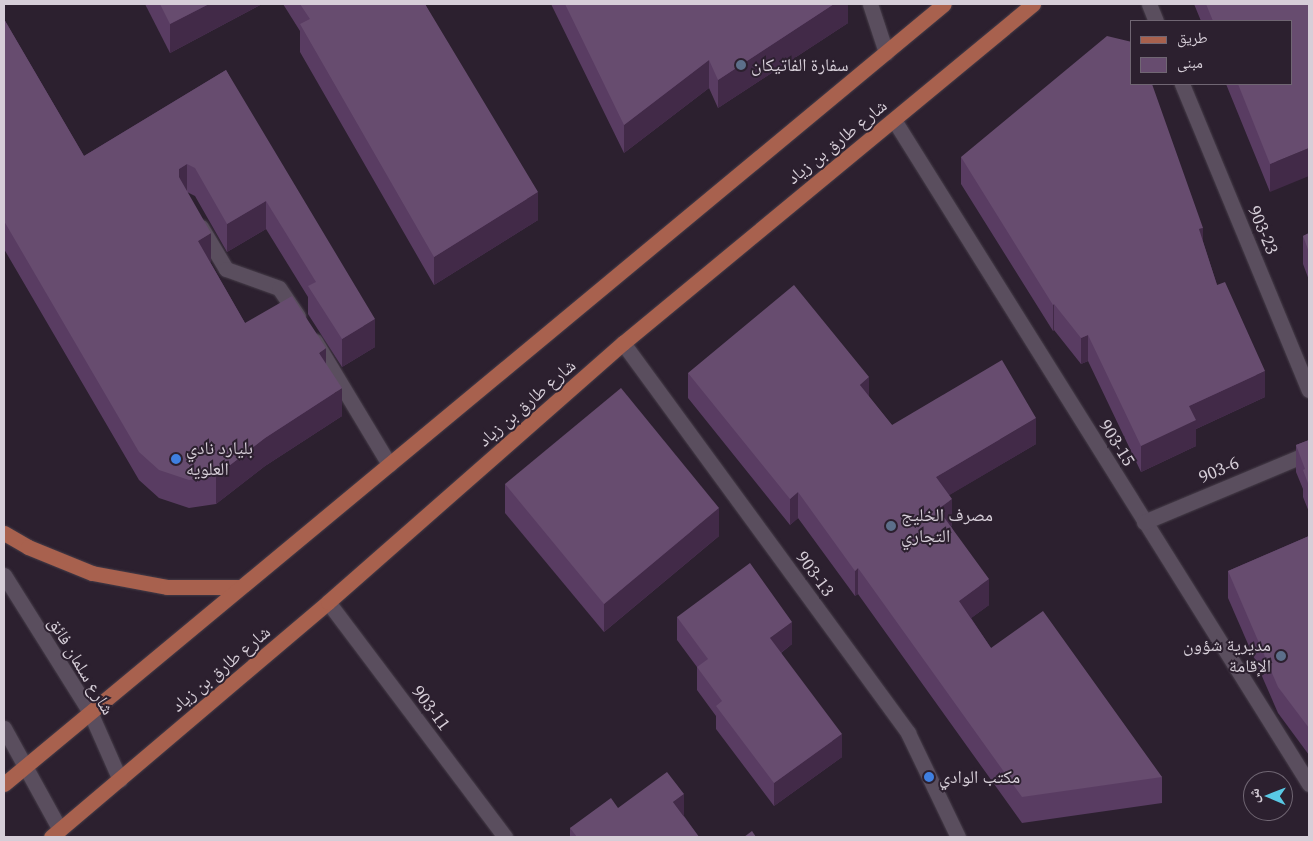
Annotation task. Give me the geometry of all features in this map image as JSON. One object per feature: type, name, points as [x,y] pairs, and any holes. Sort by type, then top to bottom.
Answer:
[{"type":"main road","points":[[4,784],[944,4]]},
{"type":"main road","name":"شارع طارق بن زياد","points":[[58,835],[623,344],[1033,4]]},
{"type":"main road","points":[[4,533],[28,548],[92,573],[167,587],[240,587]]},
{"type":"street","points":[[870,4],[886,52]]},
{"type":"street","points":[[1149,4],[1156,20]]},
{"type":"street","name":"903-23","points":[[1182,85],[1309,390]]},
{"type":"street","name":"903-15","points":[[894,120],[1309,784]]},
{"type":"street","points":[[192,210],[226,269],[279,288],[325,357],[389,464]]},
{"type":"street","name":"903-13","points":[[623,344],[908,734],[958,837]]},
{"type":"street","name":"903-6","points":[[1144,522],[1309,452]]},
{"type":"street","name":"شارع سلمان فائق","points":[[4,575],[90,712],[120,780]]},
{"type":"street","name":"903-11","points":[[328,602],[505,837]]},
{"type":"street","points":[[4,728],[25,766],[58,835]]},
{"type":"building","points":[[160,4],[209,4],[170,24]]},
{"type":"building","points":[[300,4],[425,4],[538,192],[434,257],[300,24],[310,19]]},
{"type":"building","points":[[565,4],[834,4],[718,80],[709,60],[624,125]]},
{"type":"building","points":[[1206,4],[1309,4],[1309,148],[1270,164],[1238,85],[1293,85],[1293,20],[1213,20]]},
{"type":"building","points":[[4,19],[84,156],[226,70],[375,319],[342,339],[308,286],[316,282],[266,201],[227,224],[195,168],[187,164],[179,169],[179,177],[211,233],[198,241],[245,323],[292,296],[326,348],[319,353],[342,388],[265,438],[216,476],[189,480],[159,470],[139,452],[4,221]]},
{"type":"building","points":[[1107,36],[1130,42],[1130,85],[1152,85],[1203,228],[1199,229],[1217,285],[1225,282],[1265,371],[1189,406],[1196,420],[1141,446],[1088,335],[1081,338],[1053,305],[961,157]]},
{"type":"building","points":[[1309,233],[1309,252],[1303,236]]},
{"type":"building","points":[[794,285],[869,377],[860,385],[892,425],[1002,360],[1036,418],[936,477],[952,499],[938,509],[989,579],[959,601],[991,648],[1043,611],[1162,777],[1022,797],[858,568],[855,571],[798,492],[790,499],[688,373]]},
{"type":"building","points":[[621,388],[719,508],[604,604],[505,484]]},
{"type":"building","points":[[1309,440],[1309,486],[1296,445]]},
{"type":"building","name":"مديرية شؤون الإقامة","points":[[1309,536],[1309,728],[1278,687],[1228,571]]},
{"type":"building","points":[[750,563],[792,622],[770,638],[842,734],[774,783],[716,706],[722,701],[697,667],[708,659],[677,617]]},
{"type":"building","points":[[667,772],[684,794],[673,802],[699,837],[577,837],[570,828],[611,798],[618,808]]},
{"type":"building","points":[[752,831],[756,837],[744,837]]},
{"type":"place","name":"سفارة الفاتيكان","points":[[741,65]]},
{"type":"place","name":"بليارد نادي العلويه","points":[[176,459]]},
{"type":"place","name":"مصرف الخليج التجاري","points":[[891,526]]},
{"type":"place","name":"مديرية شؤون الإقامة","points":[[1281,656]]},
{"type":"place","name":"مكتب الوادي","points":[[929,777]]}]
